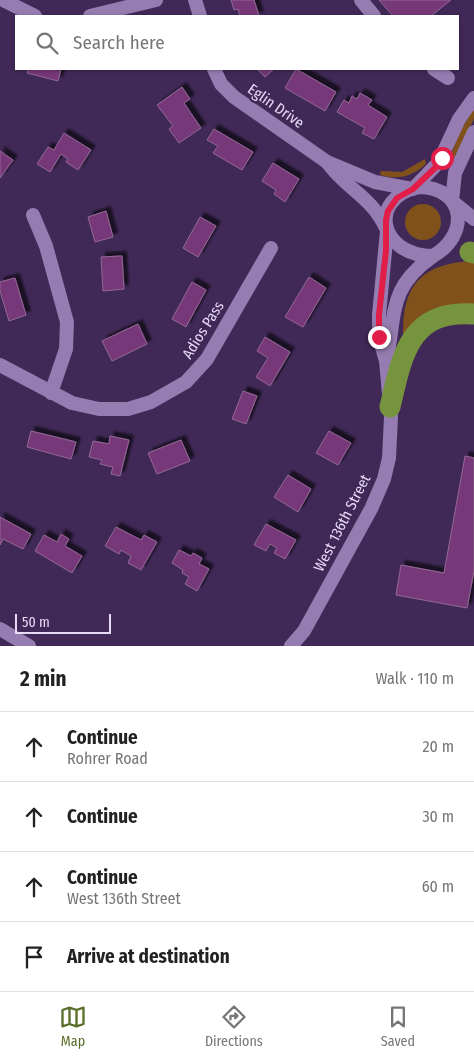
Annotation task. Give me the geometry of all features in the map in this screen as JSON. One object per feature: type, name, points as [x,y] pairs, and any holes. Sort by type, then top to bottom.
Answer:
[{"type":"highway","points":[[390,407],[401,359],[415,335],[427,324],[442,316],[457,313],[474,314]]},
{"type":"street","points":[[3,0],[33,15]]},
{"type":"street","points":[[94,15],[156,0]]},
{"type":"street","points":[[196,0],[200,15]]},
{"type":"street","points":[[361,0],[373,15]]},
{"type":"street","name":"Eglin Drive","points":[[214,70],[221,84],[234,97],[327,162],[375,182],[412,189]]},
{"type":"street","points":[[436,70],[448,78]]},
{"type":"street","points":[[473,252],[418,256],[403,250],[387,230],[386,220],[391,204],[412,189],[439,162],[459,119],[474,98]]},
{"type":"street","points":[[434,256],[448,246],[456,232],[458,216],[452,201],[455,172],[474,132]]},
{"type":"street","name":"Eglin Drive","points":[[327,162],[339,177],[370,202],[387,230]]},
{"type":"street","points":[[412,189],[425,187],[436,190],[474,219]]},
{"type":"street","points":[[33,215],[46,246],[67,322],[66,348],[52,393]]},
{"type":"street","name":"West 136th Street","points":[[291,646],[301,640],[371,509],[381,486],[391,440],[386,361],[379,337],[379,315],[387,230]]},
{"type":"street","name":"Adios Pass","points":[[0,365],[72,403],[98,409],[128,409],[151,402],[173,391],[197,372],[207,360],[271,248]]},
{"type":"street","name":"West 136th Street","points":[[386,361],[399,292],[414,271],[434,256]]},
{"type":"street","points":[[0,630],[29,646]]},
{"type":"shaded area","points":[[474,109],[474,119],[449,168],[446,167],[460,131]]},
{"type":"shaded area","points":[[425,159],[426,164],[410,175],[393,177],[380,175],[381,171],[402,172]]},
{"type":"shaded area","points":[[423,204],[436,209],[441,222],[436,235],[423,240],[410,235],[405,222],[410,209]]},
{"type":"shaded area","points":[[474,261],[474,305],[403,334],[407,301],[412,289],[420,279],[430,271],[442,266]]},
{"type":"building","points":[[231,0],[254,0],[259,15],[240,15],[238,9],[234,10]]},
{"type":"building","points":[[379,0],[451,0],[432,15],[392,15]]},
{"type":"building","points":[[28,70],[61,70],[58,81],[27,73]]},
{"type":"building","points":[[258,70],[273,70],[265,77]]},
{"type":"building","points":[[295,70],[298,70],[336,92],[325,111],[285,88]]},
{"type":"building","points":[[182,87],[190,99],[184,103],[201,128],[179,143],[169,129],[173,126],[157,105]]},
{"type":"building","points":[[360,93],[372,100],[368,105],[387,117],[374,139],[362,133],[365,128],[337,112],[344,100],[349,103],[352,96],[357,99]]},
{"type":"building","points":[[214,129],[253,152],[242,170],[213,153],[218,146],[207,140]]},
{"type":"building","points":[[64,133],[91,150],[78,170],[66,162],[68,159],[61,154],[50,172],[37,164],[48,147],[54,150]]},
{"type":"building","points":[[0,151],[13,160],[0,178]]},
{"type":"building","points":[[273,163],[299,179],[285,202],[274,194],[276,190],[262,181]]},
{"type":"building","points":[[106,211],[113,237],[95,242],[88,217]]},
{"type":"building","points":[[200,217],[216,226],[198,257],[183,248]]},
{"type":"building","points":[[122,256],[124,289],[103,291],[101,257]]},
{"type":"building","points":[[309,277],[326,288],[303,327],[285,317]]},
{"type":"building","points":[[15,278],[26,315],[9,321],[0,291],[0,282]]},
{"type":"building","points":[[192,282],[206,290],[186,327],[172,319]]},
{"type":"building","points":[[138,324],[147,344],[112,361],[102,341]]},
{"type":"building","points":[[265,337],[290,352],[270,386],[256,377],[268,358],[257,351]]},
{"type":"building","points":[[243,391],[257,396],[246,424],[232,419]]},
{"type":"building","points":[[31,431],[76,442],[71,459],[27,447]]},
{"type":"building","points":[[329,431],[351,443],[338,465],[316,453]]},
{"type":"building","points":[[110,436],[129,440],[120,476],[111,474],[113,467],[100,464],[102,460],[89,457],[93,441],[109,444]]},
{"type":"building","points":[[181,440],[190,461],[157,474],[148,453]]},
{"type":"building","points":[[465,456],[474,458],[474,571],[467,608],[396,595],[401,565],[444,573]]},
{"type":"building","points":[[288,475],[311,489],[298,512],[274,497]]},
{"type":"building","points":[[0,517],[31,534],[23,549],[3,539],[0,545]]},
{"type":"building","points":[[266,524],[296,540],[285,559],[274,553],[277,548],[270,544],[266,551],[254,545]]},
{"type":"building","points":[[116,527],[141,540],[144,535],[157,542],[141,570],[128,563],[131,556],[121,550],[119,554],[105,546]]},
{"type":"building","points":[[61,534],[69,539],[65,546],[82,556],[72,573],[35,551],[44,535],[57,542]]},
{"type":"building","points":[[179,550],[191,556],[193,553],[202,558],[199,564],[209,569],[197,591],[185,584],[189,577],[182,573],[183,570],[172,563]]},
{"type":"route","points":[[379,337],[379,315],[388,211],[391,204],[397,198],[413,189],[436,167],[442,158]]}]
